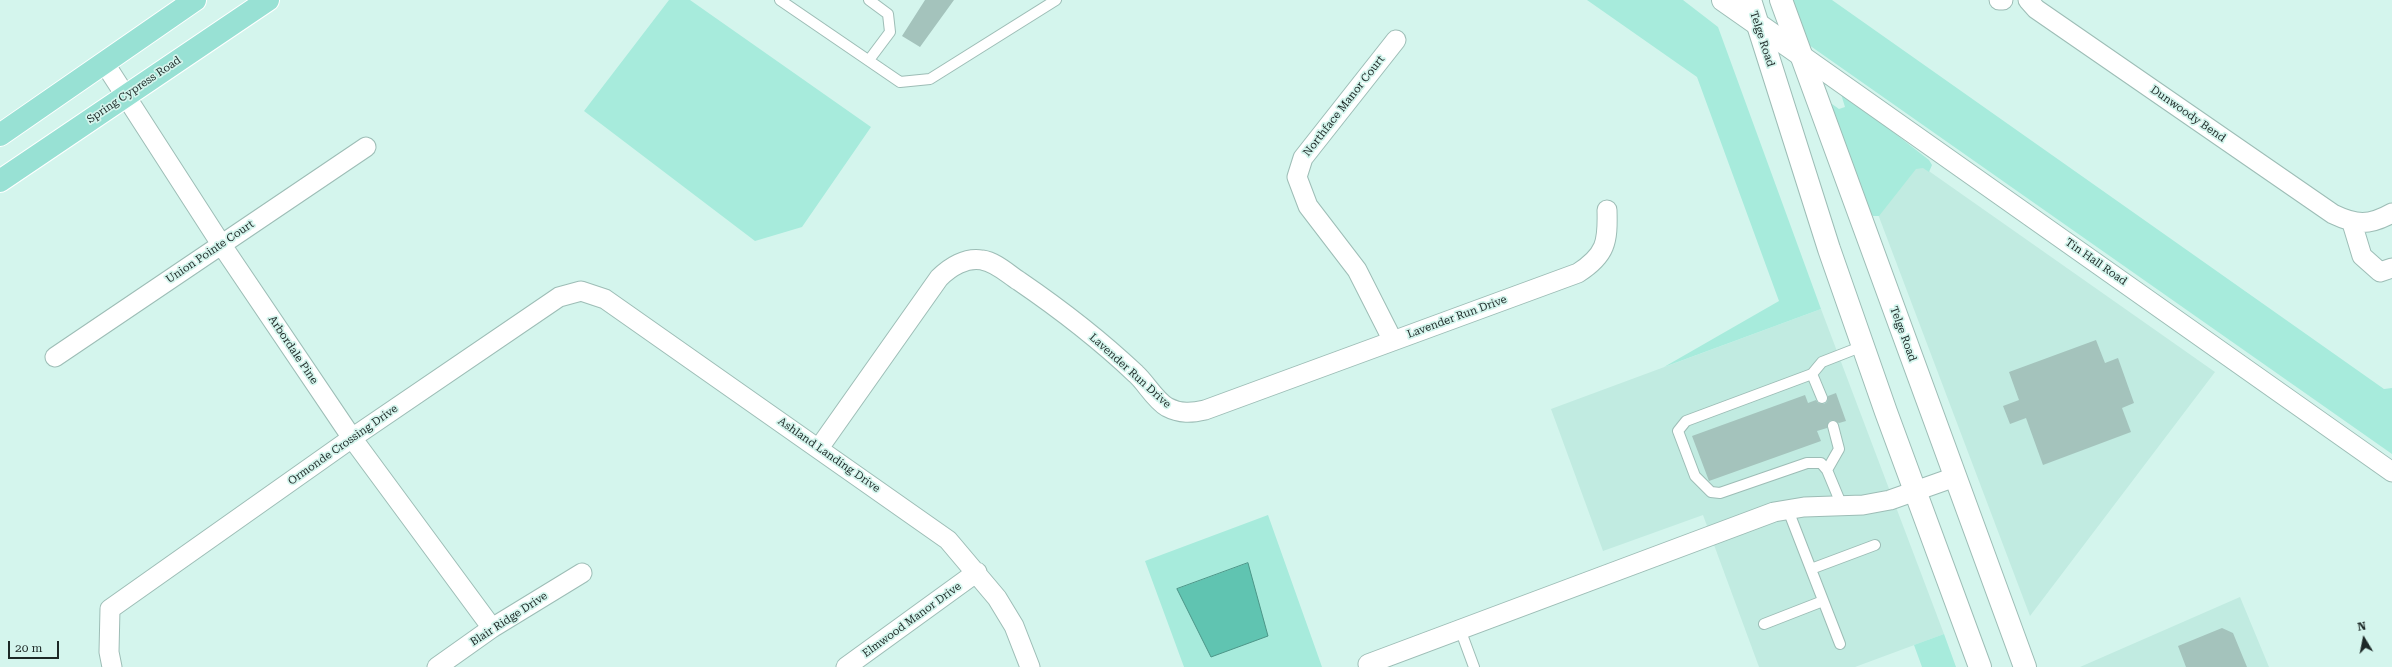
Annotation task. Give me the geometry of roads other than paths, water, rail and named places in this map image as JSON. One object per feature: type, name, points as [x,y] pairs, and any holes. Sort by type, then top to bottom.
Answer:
[{"type":"main road","points":[[0,135],[196,0]]},
{"type":"main road","name":"Spring Cypress Road","points":[[0,181],[125,95],[268,0]]},
{"type":"main road","points":[[1723,0],[1758,23],[1800,54]]},
{"type":"main road","name":"Telge Road","points":[[1750,0],[1829,249],[1980,667]]},
{"type":"main road","name":"Telge Road","points":[[1781,0],[2025,667]]},
{"type":"street","name":"Dunwoody Bend","points":[[2028,0],[2036,10],[2333,214],[2352,223],[2388,215]]},
{"type":"street","name":"Northface Manor Court","points":[[1393,341],[1357,270],[1308,206],[1297,177],[1302,158],[1396,40]]},
{"type":"street","name":"Tin Hall Road","points":[[1800,54],[2392,472]]},
{"type":"street","name":"Arbordale Pine","points":[[105,64],[221,244],[352,438],[492,628]]},
{"type":"street","name":"Union Pointe Court","points":[[55,356],[366,147]]},
{"type":"street","name":"Lavender Run Drive","points":[[819,448],[939,278],[948,270],[970,261],[982,260],[998,267],[1049,301],[1137,374],[1166,406],[1177,411],[1190,413],[1205,410],[1578,273],[1589,265],[1603,251],[1607,233],[1607,210]]},
{"type":"street","points":[[2352,223],[2362,256],[2380,272],[2392,268]]},
{"type":"street","name":"Ormonde Crossing Drive","points":[[112,667],[109,652],[110,609],[352,438],[559,297],[581,291]]},
{"type":"street","name":"Ashland Landing Drive","points":[[581,291],[605,299],[948,540],[977,572],[997,598],[1014,626],[1030,667]]},
{"type":"street","points":[[1368,664],[1774,512],[1863,505],[1890,500],[1955,477]]},
{"type":"street","name":"Elmwood Manor Drive","points":[[846,667],[977,572]]},
{"type":"street","name":"Blair Ridge Drive","points":[[437,667],[492,628],[582,573]]},
{"type":"lane","points":[[780,0],[900,82],[930,79],[1056,0]]},
{"type":"lane","points":[[869,60],[890,32],[888,14],[870,0]]},
{"type":"lane","points":[[1842,506],[1827,470],[1821,463],[1807,463],[1720,493],[1710,492],[1695,476],[1678,431],[1686,421],[1812,374],[1822,362],[1863,346]]},
{"type":"lane","points":[[1812,374],[1822,398]]},
{"type":"lane","points":[[1827,470],[1839,449],[1833,426]]},
{"type":"lane","points":[[1788,510],[1840,644]]},
{"type":"lane","points":[[1811,569],[1875,545]]},
{"type":"lane","points":[[1764,624],[1823,601]]},
{"type":"lane","points":[[1460,629],[1474,667]]}]
